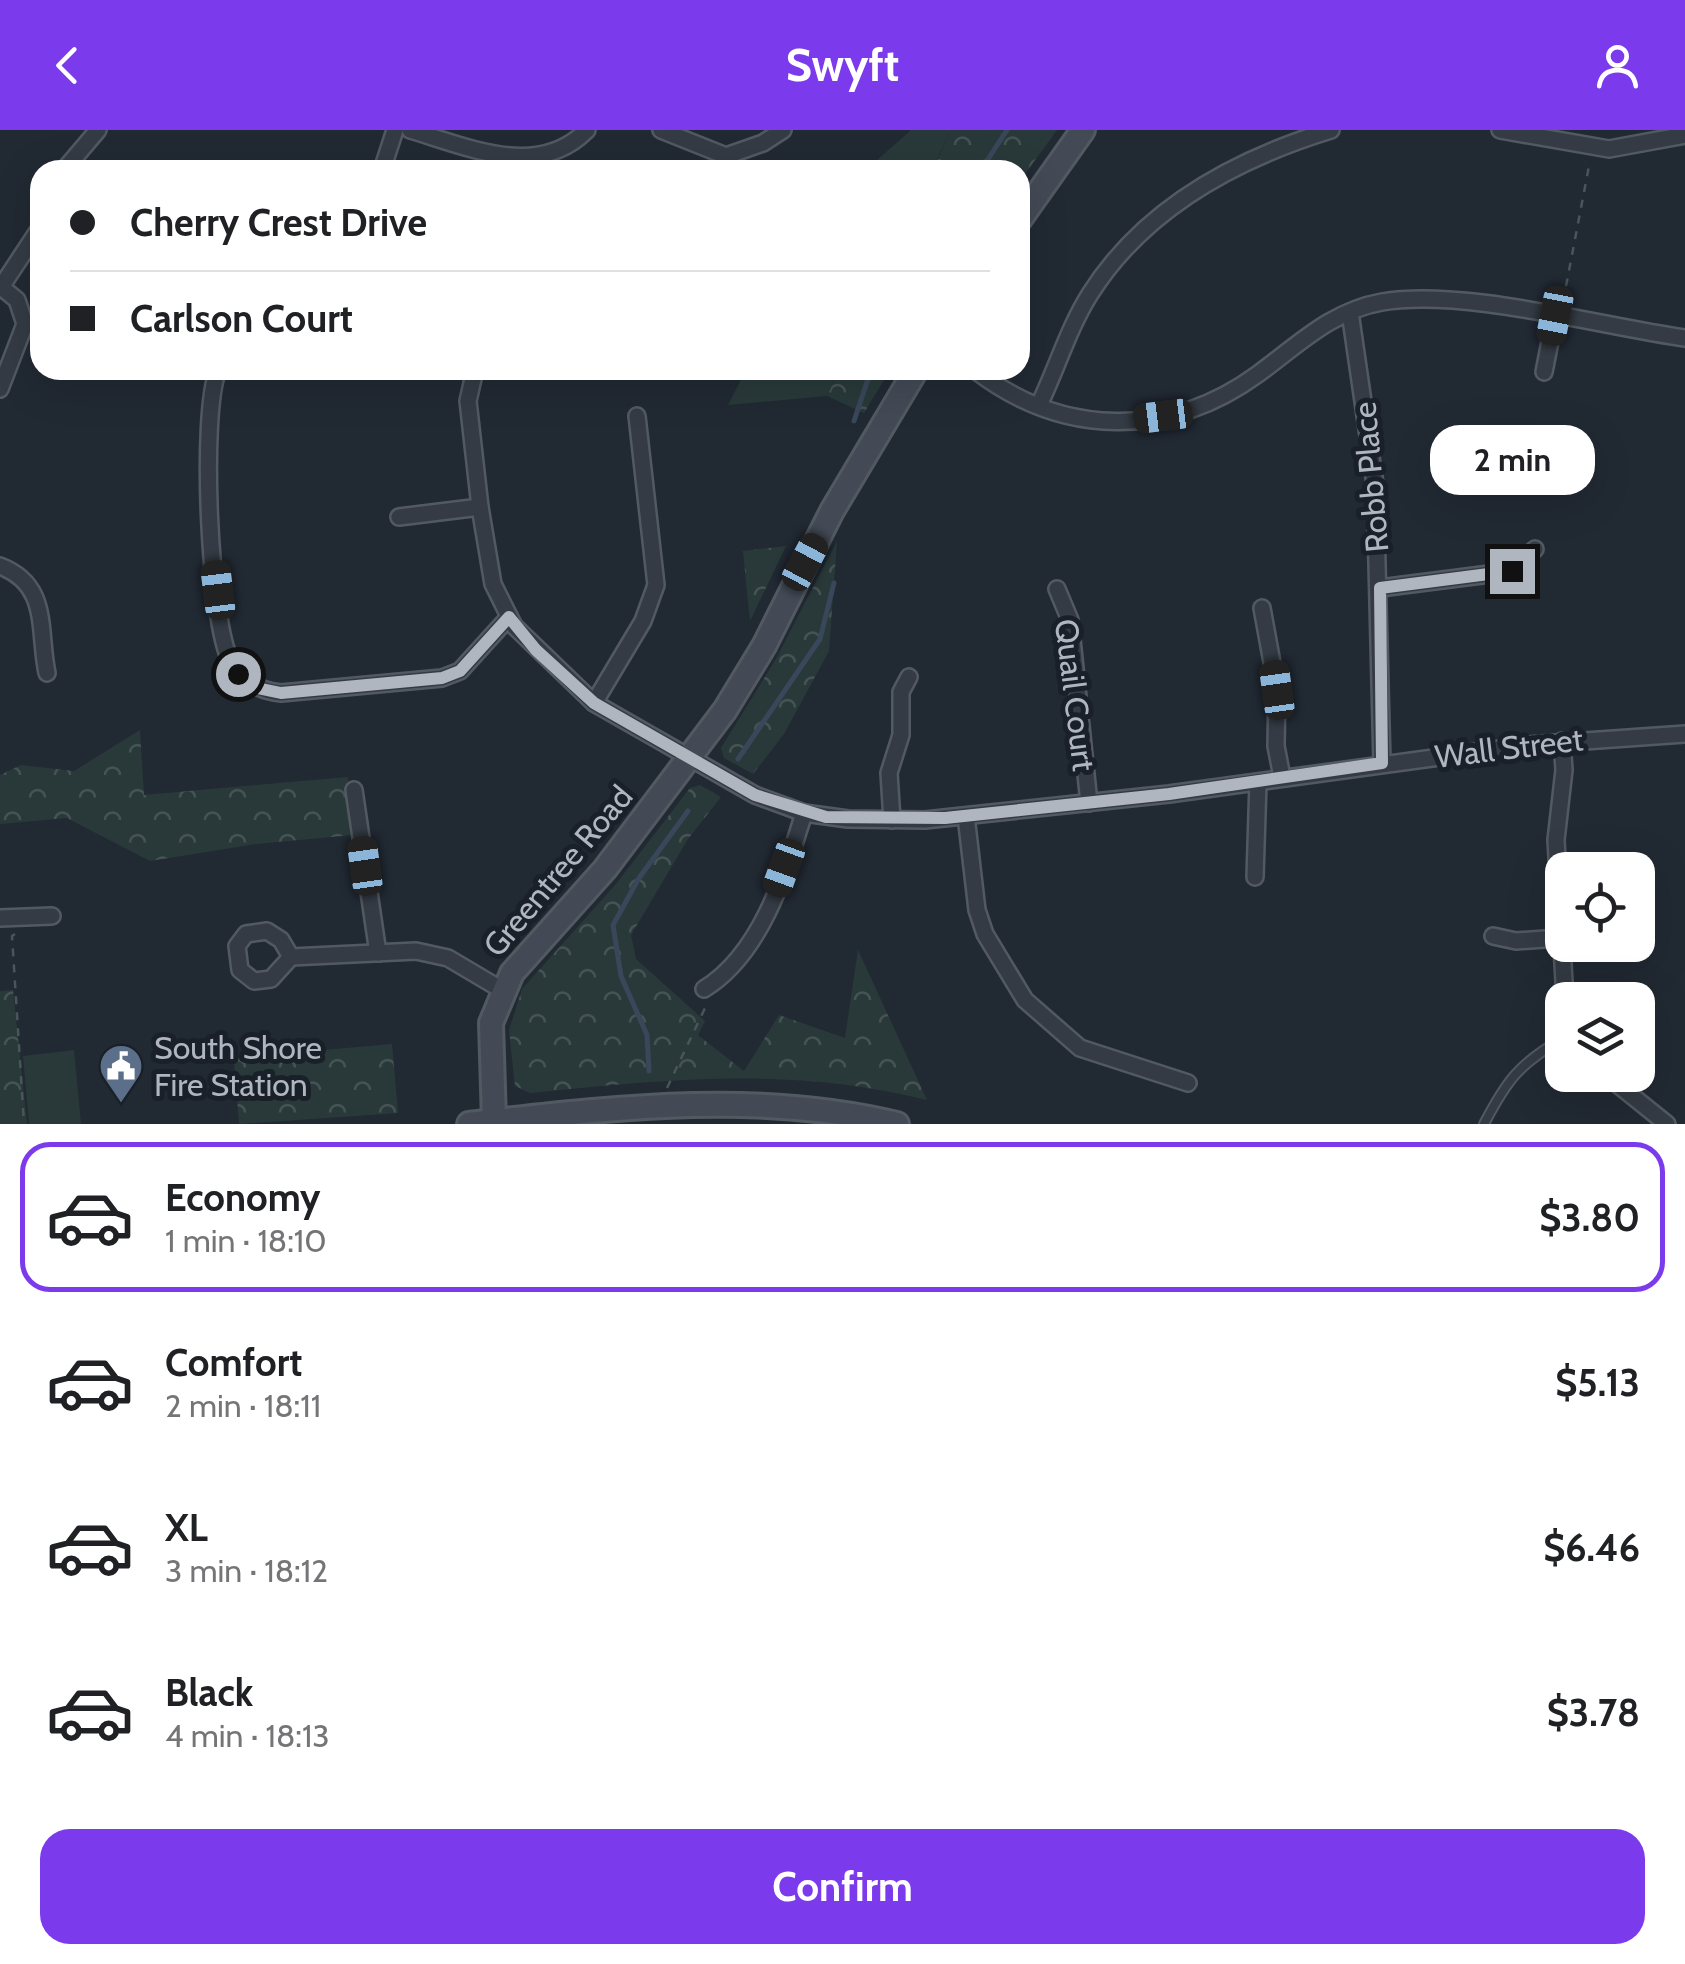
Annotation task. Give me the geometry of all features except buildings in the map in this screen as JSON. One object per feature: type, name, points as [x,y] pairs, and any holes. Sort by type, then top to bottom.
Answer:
[{"type":"street","points":[[72,160],[98,130]]},
{"type":"street","points":[[385,160],[395,130]]},
{"type":"street","points":[[410,130],[531,159],[566,148],[587,130]]},
{"type":"street","points":[[661,130],[721,160]]},
{"type":"street","points":[[732,160],[783,130]]},
{"type":"street","points":[[1039,405],[1092,291],[1157,220],[1187,194],[1244,161],[1331,130]]},
{"type":"street","points":[[1500,130],[1610,148],[1685,135]]},
{"type":"street","points":[[1030,204],[1079,132]]},
{"type":"street","points":[[0,389],[25,324],[24,312],[1,285],[30,243]]},
{"type":"street","points":[[993,380],[1064,416],[1103,424],[1163,416],[1239,387],[1312,331],[1380,302],[1445,301],[1685,338]]},
{"type":"street","name":"Robb Place","points":[[1350,312],[1374,484],[1380,588],[1382,763]]},
{"type":"street","points":[[1544,372],[1558,316]]},
{"type":"street","points":[[216,380],[206,425],[211,531],[226,650],[238,674],[257,688],[281,693],[442,678],[460,671],[509,617]]},
{"type":"street","name":"Wall Street","points":[[473,380],[468,400],[480,506],[493,584],[509,617],[536,650],[594,703],[755,795],[804,813],[892,820],[966,816],[1562,742],[1685,734]]},
{"type":"street","name":"Greentree Road","points":[[494,1121],[489,1038],[502,990],[522,959],[605,868],[692,757],[764,646],[832,511],[910,380]]},
{"type":"street","points":[[594,703],[644,622],[656,585],[637,416]]},
{"type":"street","points":[[400,517],[480,506]]},
{"type":"street","points":[[1380,588],[1512,571],[1535,548]]},
{"type":"street","points":[[0,566],[24,579],[38,600],[47,673]]},
{"type":"street","name":"Quail Court","points":[[1058,588],[1070,620],[1088,803]]},
{"type":"street","points":[[1262,608],[1277,690],[1276,746],[1282,777]]},
{"type":"street","points":[[892,820],[889,773],[901,735],[900,692],[909,677]]},
{"type":"street","points":[[1556,852],[1564,770],[1562,742]]},
{"type":"street","points":[[1255,877],[1258,782]]},
{"type":"street","points":[[354,790],[378,952]]},
{"type":"street","points":[[704,990],[729,973],[754,936],[774,897],[804,813]]},
{"type":"street","points":[[966,816],[976,910],[992,948],[1025,1000],[1080,1048],[1188,1083]]},
{"type":"street","points":[[0,918],[52,916]]},
{"type":"street","points":[[1493,936],[1516,941],[1545,939]]},
{"type":"street","points":[[291,958],[378,952],[434,954],[502,990]]},
{"type":"street","points":[[1627,1092],[1666,1124]]},
{"type":"street","points":[[470,1124],[778,1104],[897,1124]]},
{"type":"lane","points":[[1484,1124],[1504,1085],[1525,1060],[1545,1049]]},
{"type":"path","points":[[1558,316],[1588,174]]},
{"type":"path","points":[[24,1124],[12,936],[26,929]]},
{"type":"path","points":[[661,1112],[668,1080],[707,1010],[704,990]]},
{"type":"green space","points":[[911,130],[951,130],[937,160],[877,160]]},
{"type":"green space","points":[[951,130],[1057,130],[1030,167],[1030,160],[938,160]]},
{"type":"green space","points":[[741,380],[834,380],[827,396],[728,405]]},
{"type":"green space","points":[[834,380],[884,380],[864,413],[827,396]]},
{"type":"green space","points":[[837,541],[829,651],[784,734],[753,774],[724,758],[721,748],[776,659]]},
{"type":"green space","points":[[786,546],[750,621],[743,551]]},
{"type":"green space","points":[[140,730],[144,795],[348,777],[353,835],[256,844],[150,861],[67,818],[0,824],[0,775],[21,765],[74,771]]},
{"type":"green space","points":[[700,785],[721,797],[688,839],[631,935],[636,959],[705,1021],[698,1035],[744,1071],[779,1015],[845,1038],[858,950],[927,1100],[877,1089],[778,1079],[680,1080],[530,1093],[515,1086],[509,1030],[522,989],[616,884],[690,788]]},
{"type":"green space","points":[[13,990],[27,1124],[0,1124],[0,991]]},
{"type":"green space","points":[[392,1044],[398,1113],[239,1124],[234,1058]]},
{"type":"green space","points":[[74,1050],[81,1124],[29,1124],[23,1056]]},
{"type":"waterway","points":[[988,160],[1007,130]]},
{"type":"waterway","points":[[854,421],[868,380]]},
{"type":"waterway","points":[[738,759],[820,639],[834,583]]},
{"type":"waterway","points":[[649,1071],[647,1035],[621,976],[613,925],[639,878],[688,811]]},
{"type":"place","name":"South Shore Fire Station","points":[[121,1104]]},
{"type":"route","points":[[238,674],[257,688],[281,693],[442,678],[460,671],[509,617],[536,650],[594,703],[755,795],[826,817],[924,820],[1169,794],[1382,763],[1380,588],[1512,571]]}]
